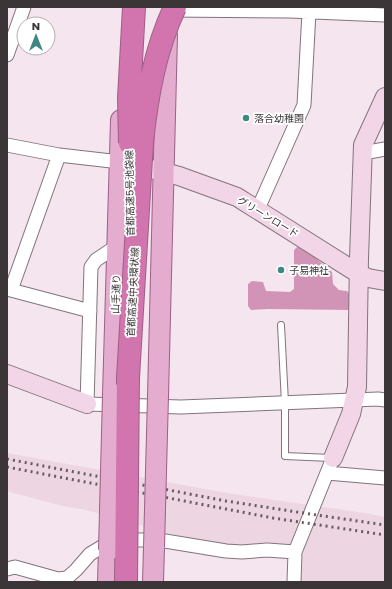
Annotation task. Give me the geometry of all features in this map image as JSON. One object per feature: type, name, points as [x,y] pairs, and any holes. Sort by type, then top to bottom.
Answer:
[{"type":"highway","name":"首都高速5号池袋線","points":[[132,7],[127,98],[126,215],[132,378]]},
{"type":"highway","name":"首都高速中央環状線","points":[[126,582],[138,199],[148,92],[172,8]]},
{"type":"highway","name":"首都高速中央環状線","points":[[132,378],[132,582]]},
{"type":"main road","name":"山手通り","points":[[108,582],[124,7]]},
{"type":"main road","points":[[153,582],[164,172],[172,8]]},
{"type":"street","points":[[7,55],[24,7]]},
{"type":"street","points":[[172,8],[290,9],[309,12],[385,15]]},
{"type":"street","points":[[258,211],[304,105],[309,12]]},
{"type":"street","points":[[294,582],[295,552],[351,414],[355,400],[357,387],[363,145],[385,97]]},
{"type":"street","points":[[7,145],[59,155],[120,162]]},
{"type":"street","points":[[363,153],[385,149]]},
{"type":"street","points":[[59,155],[9,289],[90,311]]},
{"type":"street","name":"グリーンロード","points":[[120,162],[179,176],[237,197],[359,274],[368,278],[385,280]]},
{"type":"street","points":[[87,404],[91,267],[96,260],[117,246]]},
{"type":"street","points":[[7,374],[87,404],[181,407],[378,399],[385,400]]},
{"type":"street","points":[[330,466],[385,478]]},
{"type":"street","points":[[7,569],[15,567],[58,579],[67,578],[90,554],[113,540],[159,540],[226,551],[242,552],[267,550],[295,552]]},
{"type":"lane","points":[[282,326],[285,403],[285,456],[330,466]]},
{"type":"shaded area","points":[[297,247],[305,249],[332,272],[333,284],[339,290],[347,291],[352,297],[351,310],[251,310],[248,306],[248,284],[252,281],[263,282],[266,291],[290,292],[294,289],[294,250]]},
{"type":"shaded area","points":[[7,453],[227,493],[385,517],[385,582],[300,582],[303,549],[231,547],[175,535],[86,510],[62,506],[7,491]]},
{"type":"railway","points":[[7,459],[226,501],[385,525]]},
{"type":"railway","points":[[7,467],[273,518],[385,535]]},
{"type":"place","name":"落合幼稚園","points":[[246,118]]},
{"type":"place","name":"子易神社","points":[[281,270]]}]
